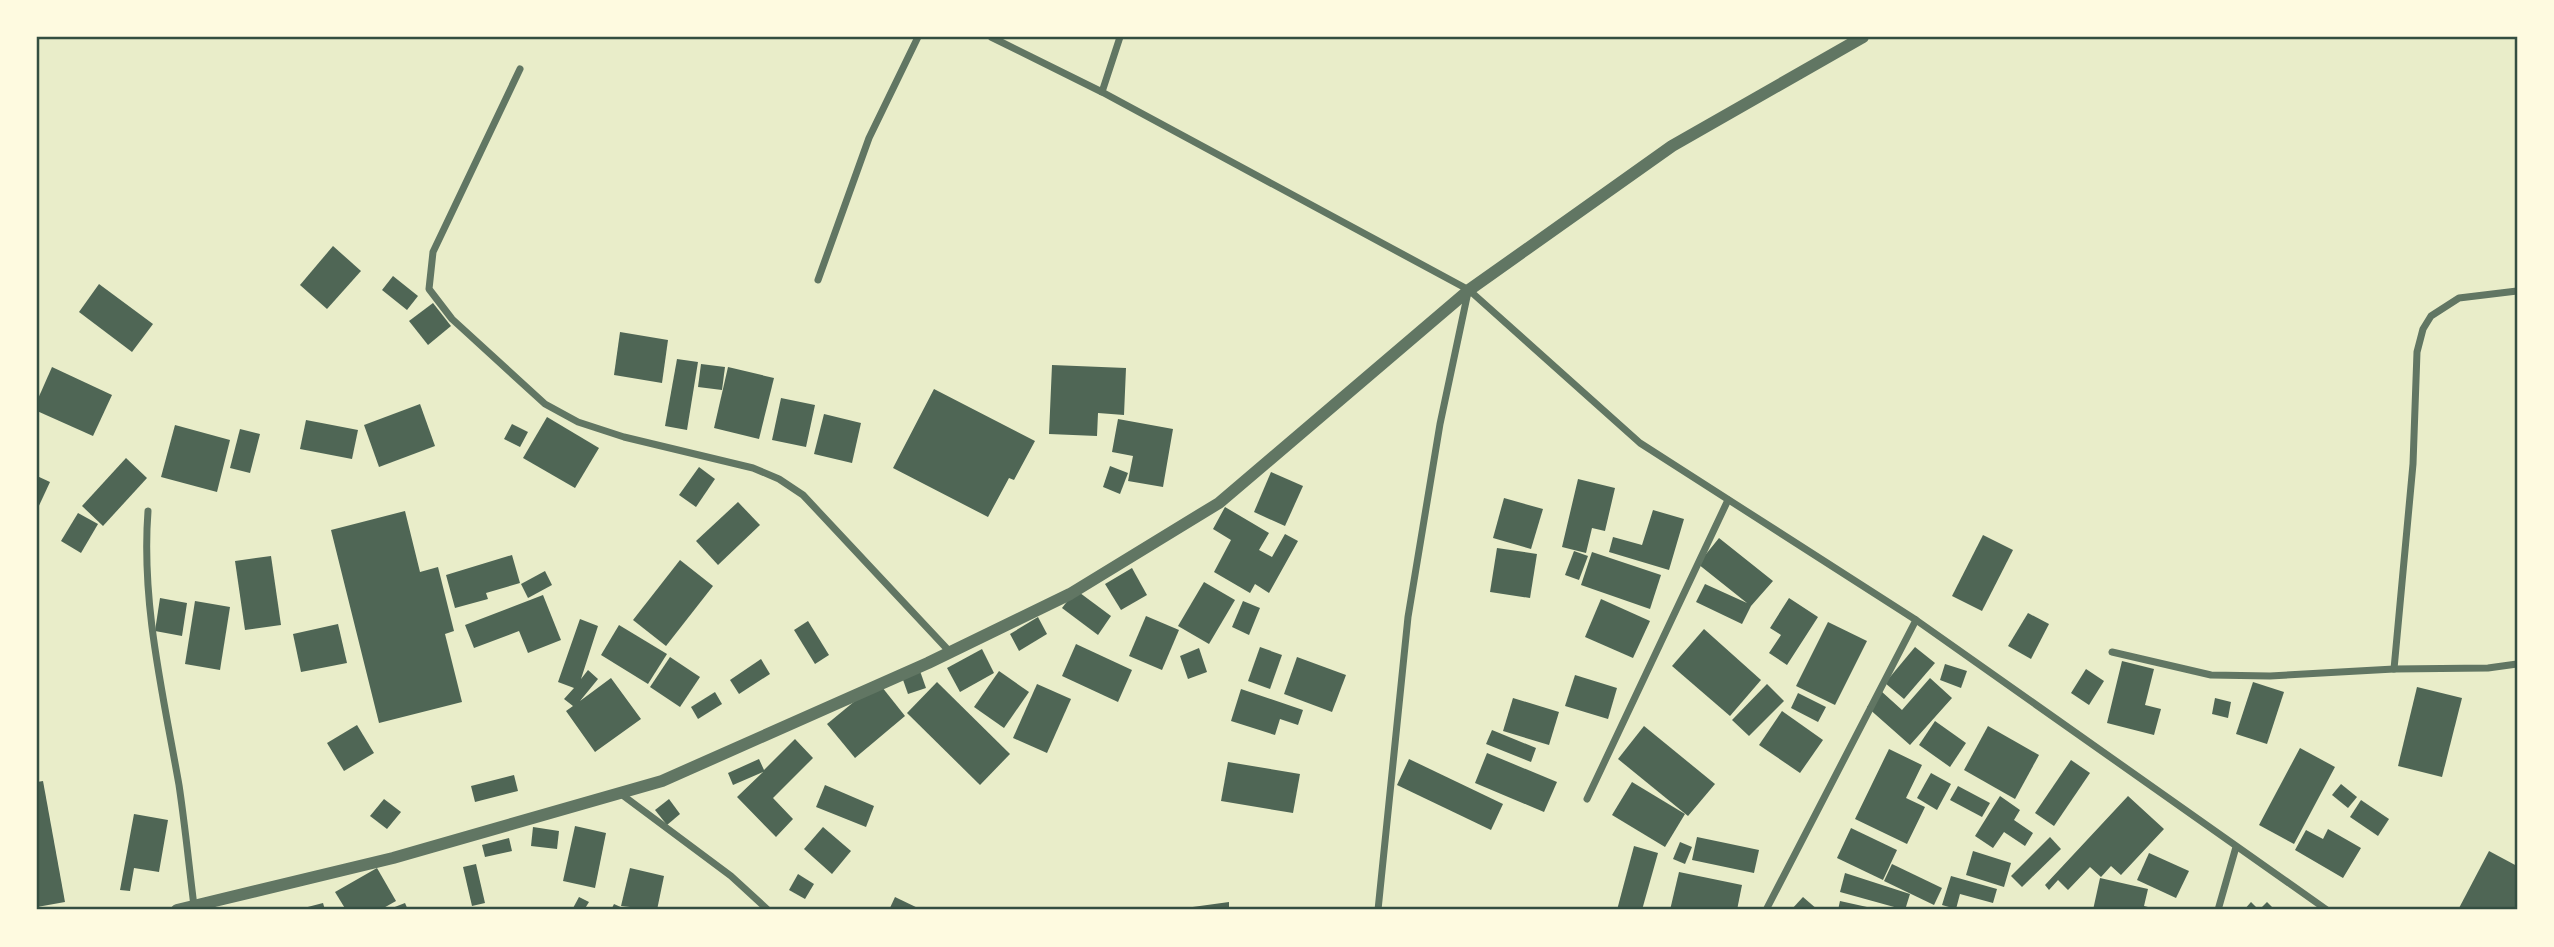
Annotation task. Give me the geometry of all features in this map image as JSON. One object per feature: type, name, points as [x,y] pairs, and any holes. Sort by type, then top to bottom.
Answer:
[{"type":"street","points":[[818,280],[869,138],[918,37]]},
{"type":"street","points":[[991,37],[1102,92],[1469,290],[1640,443],[1916,620],[2327,910]]},
{"type":"street","points":[[1102,92],[1120,37]]},
{"type":"street","points":[[177,910],[393,858],[662,782],[744,747],[1070,594],[1219,503],[1469,290],[1672,146],[1863,37]]},
{"type":"street","points":[[520,69],[433,252],[429,289],[452,319],[545,404],[578,422],[624,437],[752,468],[779,479],[803,495],[950,652]]},
{"type":"street","points":[[1378,910],[1408,617],[1440,424],[1469,290]]},
{"type":"street","points":[[2394,669],[2413,464],[2417,352],[2423,329],[2431,316],[2459,298],[2517,291]]},
{"type":"street","points":[[1587,799],[1728,500]]},
{"type":"street","points":[[148,511],[145,553],[153,640],[179,786],[194,906]]},
{"type":"street","points":[[1766,910],[1916,620]]},
{"type":"street","points":[[2112,652],[2211,676],[2488,668],[2517,664]]},
{"type":"street","points":[[621,793],[731,876],[768,910]]},
{"type":"street","points":[[2218,910],[2236,847]]},
{"type":"building","points":[[333,246],[361,271],[327,309],[300,285]]},
{"type":"building","points":[[393,276],[418,296],[407,310],[382,290]]},
{"type":"building","points":[[99,284],[153,324],[132,352],[79,312]]},
{"type":"building","points":[[433,303],[451,326],[428,345],[409,321]]},
{"type":"building","points":[[620,332],[668,340],[662,383],[614,375]]},
{"type":"building","points":[[677,359],[698,362],[687,430],[665,426]]},
{"type":"building","points":[[701,364],[725,367],[722,390],[698,387]]},
{"type":"building","points":[[1052,365],[1126,368],[1124,415],[1098,413],[1097,436],[1049,434]]},
{"type":"building","points":[[52,367],[112,395],[93,436],[37,411],[37,401]]},
{"type":"building","points":[[728,367],[774,378],[759,439],[714,428]]},
{"type":"building","points":[[934,389],[1035,441],[1014,480],[1009,478],[988,517],[893,468]]},
{"type":"building","points":[[781,398],[815,405],[806,447],[772,440]]},
{"type":"building","points":[[420,404],[435,446],[379,467],[364,425]]},
{"type":"building","points":[[824,414],[861,423],[852,463],[814,454]]},
{"type":"building","points":[[547,417],[599,448],[575,488],[523,458]]},
{"type":"building","points":[[1118,419],[1173,429],[1163,487],[1128,481],[1133,456],[1112,452]]},
{"type":"building","points":[[306,420],[358,430],[352,459],[300,449]]},
{"type":"building","points":[[512,424],[528,432],[520,447],[504,439]]},
{"type":"building","points":[[175,425],[230,440],[217,492],[161,477]]},
{"type":"building","points":[[240,429],[260,434],[250,473],[230,468]]},
{"type":"building","points":[[126,458],[147,478],[103,526],[82,506]]},
{"type":"building","points":[[1110,466],[1128,473],[1120,494],[1103,487]]},
{"type":"building","points":[[699,467],[715,479],[696,507],[679,495]]},
{"type":"building","points":[[1271,472],[1303,486],[1285,526],[1254,512]]},
{"type":"building","points":[[37,476],[50,482],[37,510]]},
{"type":"building","points":[[1578,479],[1615,488],[1605,531],[1592,528],[1586,553],[1562,547]]},
{"type":"building","points":[[1504,498],[1543,509],[1531,549],[1493,538]]},
{"type":"building","points":[[738,502],[760,525],[718,565],[696,541]]},
{"type":"building","points":[[1225,507],[1269,533],[1259,550],[1272,557],[1285,534],[1298,541],[1269,593],[1255,584],[1250,593],[1214,572],[1231,540],[1213,529]]},
{"type":"building","points":[[1653,510],[1684,519],[1669,570],[1609,552],[1613,537],[1642,545]]},
{"type":"building","points":[[405,511],[420,572],[438,567],[454,631],[445,634],[462,702],[379,723],[331,530]]},
{"type":"building","points":[[78,513],[98,524],[81,553],[61,541]]},
{"type":"building","points":[[1983,535],[2013,550],[1982,611],[1952,596]]},
{"type":"building","points":[[1719,538],[1773,581],[1751,606],[1742,624],[1696,602],[1705,584],[1747,603],[1698,564]]},
{"type":"building","points":[[1497,548],[1537,554],[1530,598],[1490,592]]},
{"type":"building","points":[[1574,551],[1588,556],[1579,580],[1565,575]]},
{"type":"building","points":[[1592,552],[1661,575],[1650,609],[1581,585]]},
{"type":"building","points":[[512,555],[520,583],[486,593],[488,599],[455,608],[446,575]]},
{"type":"building","points":[[271,556],[281,625],[245,630],[235,561]]},
{"type":"building","points":[[680,560],[713,586],[666,646],[633,620]]},
{"type":"building","points":[[1132,568],[1147,595],[1121,610],[1105,584]]},
{"type":"building","points":[[545,571],[552,585],[528,598],[521,584]]},
{"type":"building","points":[[1204,582],[1235,600],[1209,644],[1178,626]]},
{"type":"building","points":[[1076,590],[1111,616],[1098,635],[1062,608]]},
{"type":"building","points":[[543,595],[561,640],[528,653],[519,631],[474,648],[465,625]]},
{"type":"building","points":[[160,598],[187,603],[182,636],[155,631]]},
{"type":"building","points":[[1789,598],[1818,617],[1787,665],[1769,653],[1781,635],[1770,628]]},
{"type":"building","points":[[1601,599],[1650,621],[1633,658],[1585,637]]},
{"type":"building","points":[[195,601],[230,607],[220,670],[185,664]]},
{"type":"building","points":[[1243,601],[1260,608],[1249,635],[1232,627]]},
{"type":"building","points":[[2028,613],[2049,624],[2031,659],[2008,646]]},
{"type":"building","points":[[1146,616],[1179,630],[1162,670],[1129,656]]},
{"type":"building","points":[[1038,617],[1047,634],[1019,651],[1010,634]]},
{"type":"building","points":[[580,619],[598,626],[581,679],[588,670],[598,679],[580,701],[611,678],[641,719],[595,752],[566,711],[573,706],[564,699],[574,688],[558,682]]},
{"type":"building","points":[[808,621],[829,655],[815,664],[794,630]]},
{"type":"building","points":[[1828,622],[1867,641],[1835,705],[1796,686]]},
{"type":"building","points":[[338,624],[347,663],[301,672],[293,634]]},
{"type":"building","points":[[619,625],[667,654],[648,684],[601,655]]},
{"type":"building","points":[[1704,629],[1761,680],[1730,716],[1672,666]]},
{"type":"building","points":[[1076,644],[1132,670],[1118,702],[1062,676]]},
{"type":"building","points":[[1260,647],[1282,655],[1270,689],[1248,681]]},
{"type":"building","points":[[1915,647],[1935,663],[1904,699],[1885,683]]},
{"type":"building","points":[[1199,648],[1207,672],[1188,679],[1180,656]]},
{"type":"building","points":[[982,649],[994,673],[960,692],[947,668]]},
{"type":"building","points":[[670,657],[700,677],[680,707],[650,687]]},
{"type":"building","points":[[1297,657],[1346,675],[1332,712],[1284,694]]},
{"type":"building","points":[[761,659],[770,674],[739,694],[730,680]]},
{"type":"building","points":[[2122,661],[2154,669],[2145,705],[2161,709],[2154,735],[2107,723]]},
{"type":"building","points":[[1945,664],[1967,671],[1961,688],[1940,680]]},
{"type":"building","points":[[2086,669],[2104,681],[2089,705],[2071,693]]},
{"type":"building","points":[[920,671],[926,688],[908,694],[902,677]]},
{"type":"building","points":[[999,671],[1029,692],[1004,728],[974,707]]},
{"type":"building","points":[[1575,675],[1617,688],[1608,719],[1565,706]]},
{"type":"building","points":[[1930,678],[1952,698],[1910,745],[1867,707],[1881,691],[1902,710]]},
{"type":"building","points":[[878,682],[905,716],[855,758],[827,724]]},
{"type":"building","points":[[937,682],[1010,754],[980,785],[907,713]]},
{"type":"building","points":[[2253,682],[2284,692],[2267,744],[2236,734]]},
{"type":"building","points":[[1037,684],[1071,699],[1047,753],[1013,738]]},
{"type":"building","points":[[1767,684],[1784,701],[1749,736],[1732,720]]},
{"type":"building","points":[[2417,687],[2462,698],[2442,777],[2398,766]]},
{"type":"building","points":[[1241,689],[1303,710],[1298,725],[1280,719],[1275,735],[1231,721]]},
{"type":"building","points":[[715,692],[722,704],[698,719],[691,707]]},
{"type":"building","points":[[1798,693],[1826,707],[1818,722],[1791,708]]},
{"type":"building","points":[[1513,698],[1559,712],[1549,745],[1503,731]]},
{"type":"building","points":[[2215,698],[2231,702],[2228,718],[2212,714]]},
{"type":"building","points":[[1782,711],[1823,740],[1800,773],[1759,745]]},
{"type":"building","points":[[1935,721],[1966,743],[1950,767],[1919,745]]},
{"type":"building","points":[[357,725],[374,753],[344,771],[327,743]]},
{"type":"building","points":[[1644,726],[1715,784],[1688,816],[1618,759]]},
{"type":"building","points":[[1988,726],[2039,755],[2015,799],[1964,770]]},
{"type":"building","points":[[1492,730],[1536,748],[1531,762],[1486,744]]},
{"type":"building","points":[[795,739],[813,758],[773,798],[793,819],[776,837],[737,797],[763,772],[733,785],[728,773],[759,759],[764,770]]},
{"type":"building","points":[[2300,748],[2335,767],[2294,844],[2259,825]]},
{"type":"building","points":[[1889,749],[1922,765],[1906,798],[1925,807],[1907,844],[1855,819]]},
{"type":"building","points":[[1487,753],[1557,782],[1544,812],[1475,783]]},
{"type":"building","points":[[1409,759],[1503,804],[1491,830],[1397,785]]},
{"type":"building","points":[[2071,760],[2090,773],[2054,826],[2035,813]]},
{"type":"building","points":[[1228,762],[1300,774],[1293,813],[1221,801]]},
{"type":"building","points":[[1931,773],[1951,784],[1937,810],[1917,798]]},
{"type":"building","points":[[514,775],[518,791],[475,802],[471,786]]},
{"type":"building","points":[[43,781],[65,902],[37,907],[37,782]]},
{"type":"building","points":[[1632,782],[1685,814],[1665,847],[1612,815]]},
{"type":"building","points":[[2341,784],[2357,797],[2348,808],[2332,795]]},
{"type":"building","points":[[825,785],[874,806],[866,827],[816,807]]},
{"type":"building","points":[[1958,786],[1990,803],[1982,817],[1950,800]]},
{"type":"building","points":[[2000,796],[2020,810],[2014,820],[2033,833],[2025,846],[2004,832],[1993,848],[1975,836]]},
{"type":"building","points":[[2128,796],[2164,829],[2121,875],[2111,866],[2101,877],[2090,867],[2068,890],[2058,880],[2049,890],[2045,885]]},
{"type":"building","points":[[384,799],[401,812],[387,829],[370,816]]},
{"type":"building","points":[[669,799],[680,814],[667,825],[655,810]]},
{"type":"building","points":[[2361,800],[2389,819],[2378,836],[2350,817]]},
{"type":"building","points":[[134,814],[168,820],[159,872],[134,868],[130,891],[120,890]]},
{"type":"building","points":[[575,826],[606,833],[595,888],[563,881]]},
{"type":"building","points":[[533,827],[559,831],[557,849],[531,846]]},
{"type":"building","points":[[823,827],[851,851],[832,874],[804,849]]},
{"type":"building","points":[[1851,828],[1897,850],[1883,880],[1837,858]]},
{"type":"building","points":[[2328,829],[2361,848],[2343,878],[2295,850],[2306,830],[2323,839]]},
{"type":"building","points":[[1697,837],[1759,850],[1754,873],[1692,860]]},
{"type":"building","points":[[2050,837],[2061,849],[2022,887],[2011,876]]},
{"type":"building","points":[[509,838],[512,851],[485,857],[482,845]]},
{"type":"building","points":[[1680,842],[1692,847],[1685,864],[1673,859]]},
{"type":"building","points":[[1634,846],[1658,853],[1642,910],[1617,910]]},
{"type":"building","points":[[1973,851],[2011,863],[2004,887],[1966,875]]},
{"type":"building","points":[[2489,851],[2517,866],[2517,910],[2458,910]]},
{"type":"building","points":[[2149,853],[2189,871],[2176,898],[2137,880]]},
{"type":"building","points":[[476,864],[485,903],[472,906],[463,867]]},
{"type":"building","points":[[1892,864],[1942,888],[1934,905],[1884,881]]},
{"type":"building","points":[[377,868],[396,901],[380,910],[346,910],[335,892]]},
{"type":"building","points":[[630,868],[664,876],[657,910],[621,906]]},
{"type":"building","points":[[1679,872],[1742,885],[1737,910],[1670,910]]},
{"type":"building","points":[[1845,873],[1910,894],[1905,910],[1840,892]]},
{"type":"building","points":[[798,874],[814,884],[805,899],[789,890]]},
{"type":"building","points":[[1951,876],[1997,889],[1993,903],[1960,894],[1956,909],[1942,905]]},
{"type":"building","points":[[2100,878],[2148,889],[2144,906],[2160,910],[2093,910]]},
{"type":"building","points":[[579,897],[589,902],[584,910],[572,910]]},
{"type":"building","points":[[895,897],[922,910],[889,910]]},
{"type":"building","points":[[1803,897],[1818,910],[1791,910]]},
{"type":"building","points":[[1840,901],[1876,909],[1876,910],[1838,910]]},
{"type":"building","points":[[1229,902],[1229,910],[1178,910],[1178,909]]},
{"type":"building","points":[[2251,902],[2259,910],[2244,910]]},
{"type":"building","points":[[2267,902],[2275,910],[2259,910]]},
{"type":"building","points":[[323,903],[325,910],[300,910],[300,909]]},
{"type":"building","points":[[405,903],[408,910],[387,910]]},
{"type":"building","points":[[614,904],[627,910],[611,910]]}]
